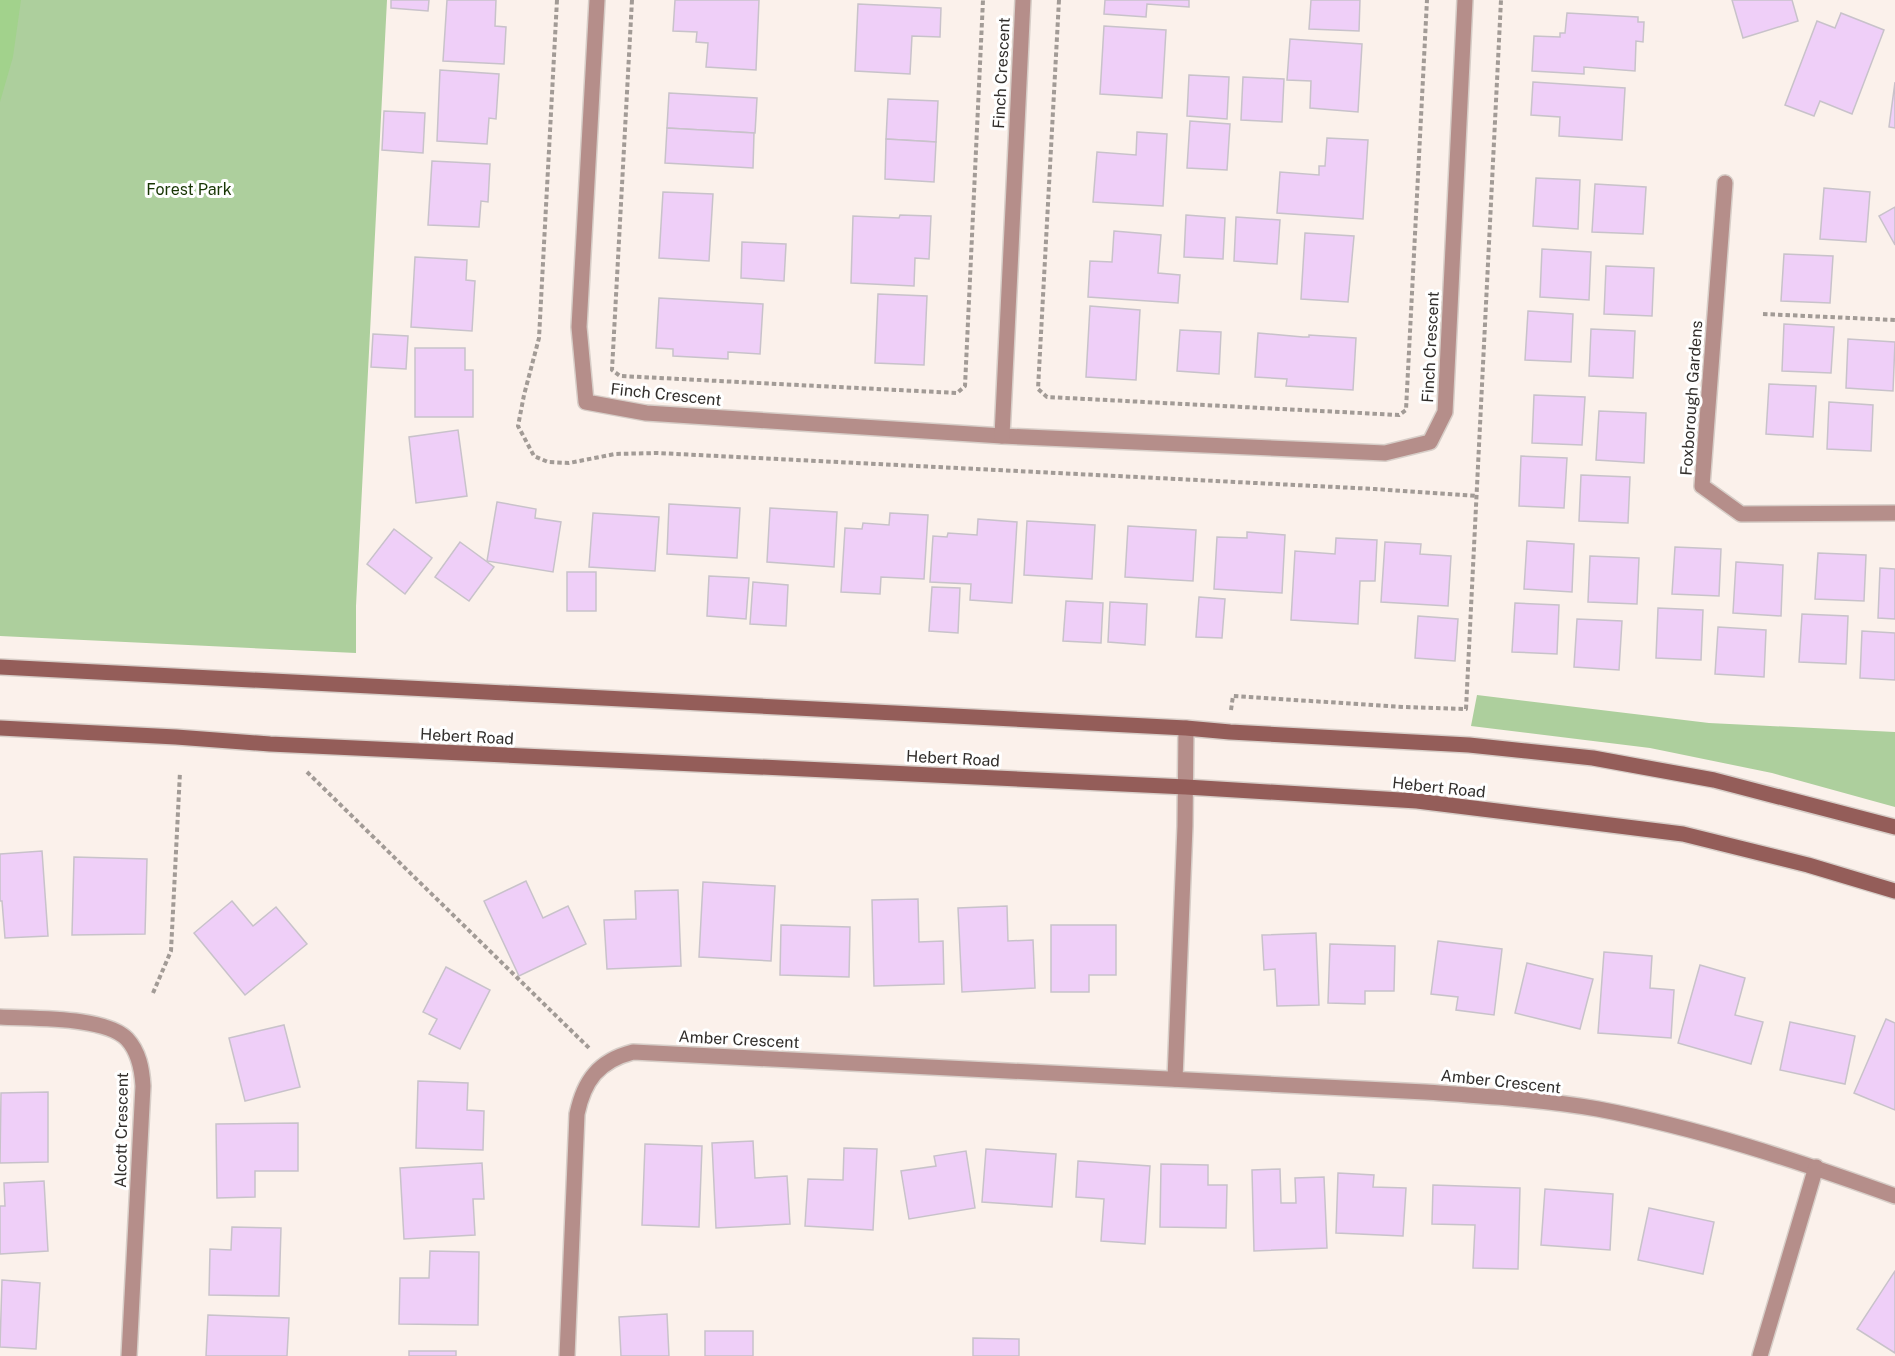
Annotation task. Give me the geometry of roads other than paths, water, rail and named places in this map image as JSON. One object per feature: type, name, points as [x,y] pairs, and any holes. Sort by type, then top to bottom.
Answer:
[{"type":"main road","points":[[0,667],[1186,728],[1469,745],[1593,758],[1714,780],[1895,827]]},
{"type":"main road","name":"Hebert Road","points":[[0,728],[282,745],[1186,787],[1417,801],[1683,834],[1808,865],[1895,891]]},
{"type":"street","name":"Finch Crescent","points":[[597,0],[579,327],[586,402],[646,413],[1002,436],[1385,453],[1430,442],[1445,412],[1465,0]]},
{"type":"street","name":"Finch Crescent","points":[[1002,436],[1023,0]]},
{"type":"street","name":"Foxborough Gardens","points":[[1725,183],[1702,486],[1741,514],[1895,513]]},
{"type":"street","points":[[1175,1079],[1186,787],[1186,728]]},
{"type":"street","name":"Alcott Crescent","points":[[0,1017],[89,1022],[106,1027],[126,1038],[140,1062],[143,1086],[129,1356]]},
{"type":"street","name":"Amber Crescent","points":[[567,1356],[577,1114],[581,1093],[604,1063],[633,1052],[1484,1096],[1596,1109],[1645,1119],[1741,1144],[1816,1167],[1895,1196]]},
{"type":"street","points":[[1760,1356],[1816,1167]]},
{"type":"park label","name":"Forest Park","points":[[189,189]]}]
